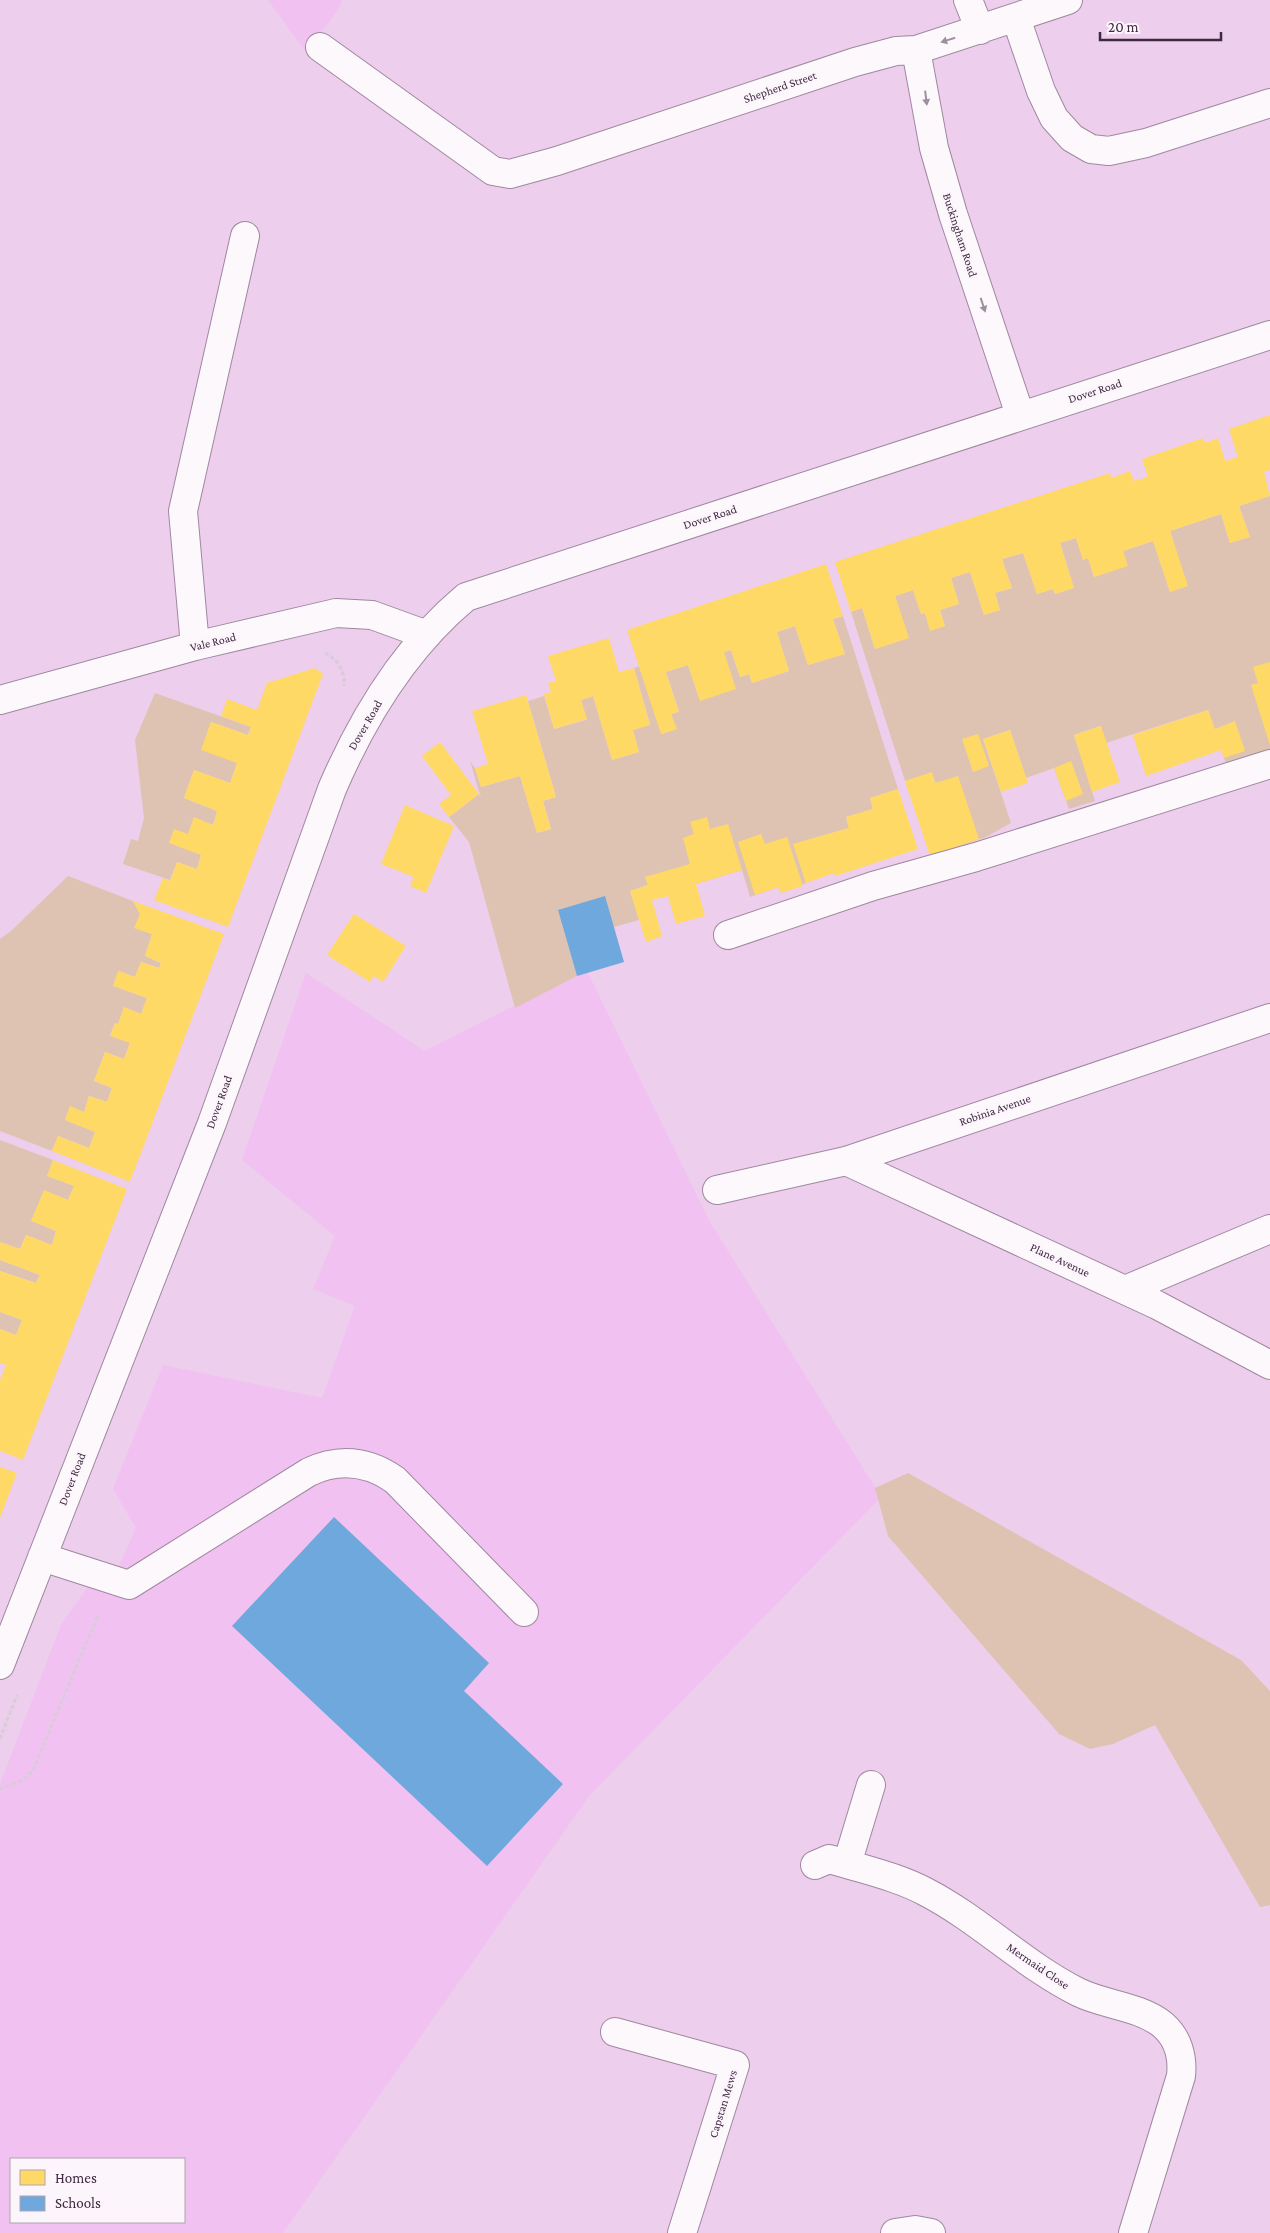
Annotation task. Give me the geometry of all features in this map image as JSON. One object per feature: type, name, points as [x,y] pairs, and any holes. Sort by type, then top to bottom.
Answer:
[{"type":"street","points":[[968,0],[980,30]]},
{"type":"street","name":"Shepherd Street","points":[[320,48],[493,171],[506,174],[518,173],[855,62],[896,51],[916,50],[1068,0]]},
{"type":"street","points":[[1016,18],[1041,91],[1054,118],[1072,138],[1091,149],[1109,151],[1146,143],[1270,103]]},
{"type":"street","name":"Buckingham Road","points":[[916,50],[934,148],[1020,415]]},
{"type":"street","points":[[195,646],[183,511],[245,236]]},
{"type":"street","name":"Dover Road","points":[[0,1665],[212,1123],[332,789],[346,758],[384,692],[427,635],[449,612],[466,598],[1020,415],[1270,335]]},
{"type":"street","name":"Vale Road","points":[[0,700],[195,646],[283,624],[343,612],[372,615],[427,635]]},
{"type":"street","points":[[728,935],[873,886],[983,855],[1270,764]]},
{"type":"street","name":"Robinia Avenue","points":[[717,1190],[846,1160],[1270,1018]]},
{"type":"street","name":"Plane Avenue","points":[[846,1160],[1125,1290],[1270,1366]]},
{"type":"street","points":[[1125,1290],[1270,1229]]},
{"type":"street","points":[[42,1557],[125,1586],[131,1585],[309,1472],[328,1465],[350,1463],[372,1466],[395,1480],[524,1612]]},
{"type":"street","points":[[848,1864],[871,1785]]},
{"type":"street","name":"Mermaid Close","points":[[815,1865],[826,1859],[848,1864],[927,1892],[1052,1978],[1096,2000],[1156,2019],[1171,2034],[1182,2060],[1181,2076],[1134,2233]]},
{"type":"street","name":"Capstan Mews","points":[[615,2032],[735,2065],[682,2233]]},
{"type":"street","points":[[896,2233],[915,2230],[931,2233]]},
{"type":"path","points":[[323,653],[331,656],[337,663],[344,678],[343,690]]},
{"type":"path","points":[[0,1788],[25,1779],[33,1770],[113,1581]]},
{"type":"shaded area","points":[[268,0],[342,0],[338,10],[306,52]]},
{"type":"shaded area","points":[[1270,496],[1270,753],[1227,767],[1208,710],[1106,743],[1100,726],[1074,735],[1095,801],[1069,809],[1054,768],[1026,778],[1010,730],[983,739],[1011,823],[986,837],[957,847],[932,773],[905,781],[851,612],[862,608],[875,649],[908,638],[895,596],[913,590],[921,614],[925,613],[930,630],[945,626],[940,610],[959,604],[951,578],[970,572],[984,615],[1000,610],[995,593],[1012,588],[1002,559],[1023,553],[1037,594],[1053,589],[1055,594],[1074,588],[1060,543],[1076,538],[1083,560],[1088,558],[1094,577],[1109,572],[1123,551],[1153,541],[1170,592],[1187,586],[1170,531],[1221,514],[1230,543],[1250,537],[1239,506]]},
{"type":"shaded area","points":[[843,616],[898,789],[870,798],[873,809],[846,817],[849,828],[794,844],[806,883],[781,893],[779,887],[750,897],[742,870],[696,884],[645,877],[648,885],[630,891],[639,920],[614,927],[558,910],[577,976],[515,1008],[469,842],[449,817],[479,794],[481,798],[470,761],[475,768],[481,787],[520,776],[537,833],[551,829],[543,801],[556,797],[528,701],[544,696],[554,729],[586,720],[581,700],[593,696],[612,760],[639,752],[633,730],[650,724],[634,668],[639,666],[662,734],[676,729],[671,714],[679,711],[666,672],[688,665],[700,700],[724,652],[731,650],[740,677],[749,674],[752,683],[789,671],[777,632],[795,626],[808,665],[845,654],[833,619]]},
{"type":"shaded area","points":[[155,693],[251,727],[248,735],[211,722],[207,734],[237,763],[230,783],[194,770],[184,798],[217,811],[213,825],[194,818],[188,834],[201,855],[197,869],[177,862],[170,880],[123,864],[131,839],[138,841],[144,818],[135,740]]},
{"type":"shaded area","points":[[68,876],[133,901],[140,914],[135,928],[152,934],[145,956],[161,963],[159,968],[141,962],[135,977],[119,971],[113,986],[147,998],[141,1014],[124,1007],[118,1024],[115,1023],[110,1035],[130,1043],[124,1059],[105,1052],[94,1081],[112,1088],[107,1102],[89,1096],[84,1112],[70,1107],[65,1120],[95,1132],[89,1148],[58,1136],[52,1151],[0,1131],[0,939],[11,931]]},
{"type":"shaded area","points":[[586,969],[710,1222],[881,1497],[589,1796],[283,2233],[0,2233],[0,1784],[61,1625],[87,1588],[109,1588],[136,1528],[113,1489],[163,1365],[322,1398],[355,1306],[313,1289],[335,1236],[242,1160],[306,973],[425,1051]]},
{"type":"shaded area","points":[[0,1140],[53,1160],[47,1176],[74,1186],[68,1200],[44,1191],[32,1221],[56,1231],[52,1245],[26,1235],[20,1249],[0,1242]]},
{"type":"shaded area","points":[[0,1260],[40,1275],[36,1283],[0,1271]]},
{"type":"shaded area","points":[[0,1312],[22,1320],[16,1335],[0,1329]]},
{"type":"shaded area","points":[[908,1473],[1241,1660],[1270,1691],[1270,1905],[1260,1907],[1155,1725],[1113,1744],[1090,1749],[1059,1734],[888,1536],[875,1488]]},
{"type":"building: Homes","points":[[1270,415],[1270,470],[1264,472],[1270,496],[1239,506],[1250,537],[1230,543],[1221,514],[1170,531],[1188,586],[1170,592],[1153,541],[1123,551],[1128,566],[1094,577],[1088,558],[1083,560],[1076,538],[1060,543],[1074,588],[1055,594],[1053,589],[1037,594],[1023,553],[1002,559],[1012,588],[995,593],[1000,610],[984,615],[970,572],[951,578],[959,604],[940,610],[945,626],[930,631],[925,613],[921,614],[913,590],[895,596],[909,638],[875,649],[862,608],[851,612],[835,562],[1110,473],[1111,478],[1130,471],[1134,481],[1148,477],[1142,459],[1203,438],[1205,443],[1218,438],[1225,461],[1238,457],[1229,429]]},
{"type":"building: Homes","points":[[826,564],[843,616],[833,619],[845,654],[808,665],[795,626],[777,632],[789,671],[752,683],[749,674],[740,677],[731,650],[724,652],[736,689],[700,701],[688,665],[666,672],[679,712],[671,714],[677,729],[661,734],[627,630]]},
{"type":"building: Homes","points":[[609,638],[619,672],[634,668],[650,725],[633,730],[639,752],[612,760],[593,696],[581,700],[587,719],[554,729],[544,694],[551,692],[548,683],[556,681],[548,656]]},
{"type":"building: Homes","points":[[1270,662],[1270,745],[1251,685],[1258,683],[1253,667]]},
{"type":"building: Homes","points":[[315,668],[323,674],[228,927],[154,900],[163,878],[170,881],[177,862],[197,869],[201,855],[169,843],[174,829],[188,834],[194,817],[213,825],[215,819],[217,811],[184,798],[194,770],[230,783],[237,763],[201,750],[211,722],[248,735],[251,727],[221,716],[227,699],[257,710],[267,683]]},
{"type":"building: Homes","points":[[526,695],[556,797],[543,801],[551,829],[537,833],[520,776],[481,787],[475,768],[488,764],[472,711]]},
{"type":"building: Homes","points":[[1208,710],[1215,729],[1235,721],[1245,751],[1224,758],[1221,750],[1146,776],[1133,735]]},
{"type":"building: Homes","points":[[1101,726],[1120,782],[1092,792],[1074,735]]},
{"type":"building: Homes","points":[[1010,730],[1028,783],[1001,792],[983,739]]},
{"type":"building: Homes","points":[[978,734],[989,766],[973,772],[962,739]]},
{"type":"building: Homes","points":[[440,742],[479,794],[449,817],[439,804],[451,795],[422,756]]},
{"type":"building: Homes","points":[[1071,761],[1083,794],[1066,801],[1054,768]]},
{"type":"building: Homes","points":[[932,772],[935,783],[958,776],[979,839],[930,856],[905,781]]},
{"type":"building: Homes","points":[[898,789],[918,849],[835,876],[834,873],[806,883],[793,844],[849,828],[846,817],[873,809],[870,798]]},
{"type":"building: Homes","points":[[405,805],[454,826],[426,893],[410,886],[414,877],[381,864]]},
{"type":"building: Homes","points":[[707,817],[710,829],[728,824],[742,870],[696,884],[705,916],[676,924],[668,896],[652,900],[662,936],[646,942],[630,891],[648,885],[645,877],[690,864],[683,838],[694,834],[690,822]]},
{"type":"building: Homes","points":[[761,834],[765,844],[787,837],[803,886],[781,893],[779,887],[755,895],[738,842]]},
{"type":"building: Homes","points":[[133,901],[224,934],[130,1182],[52,1151],[58,1136],[89,1148],[95,1132],[65,1120],[70,1106],[84,1112],[89,1096],[107,1102],[112,1088],[94,1081],[105,1052],[124,1059],[130,1043],[110,1036],[115,1023],[118,1024],[124,1007],[141,1014],[147,998],[113,986],[118,971],[135,977],[141,962],[159,968],[161,963],[145,956],[152,934],[134,928],[140,914]]},
{"type":"building: Homes","points":[[354,914],[406,946],[383,982],[374,976],[370,982],[327,955]]},
{"type":"building: Homes","points":[[53,1160],[127,1189],[23,1460],[0,1451],[0,1380],[6,1365],[0,1363],[0,1329],[16,1335],[22,1320],[0,1312],[0,1271],[36,1283],[40,1275],[0,1260],[0,1242],[20,1249],[26,1235],[52,1245],[56,1231],[31,1221],[44,1190],[68,1200],[74,1186],[47,1176]]},
{"type":"building: Homes","points":[[0,1467],[17,1473],[0,1518]]},
{"type":"building: Schools","points":[[605,896],[624,962],[577,976],[558,910]]},
{"type":"building: Schools","points":[[334,1517],[489,1663],[464,1691],[563,1784],[487,1866],[232,1626]]}]
